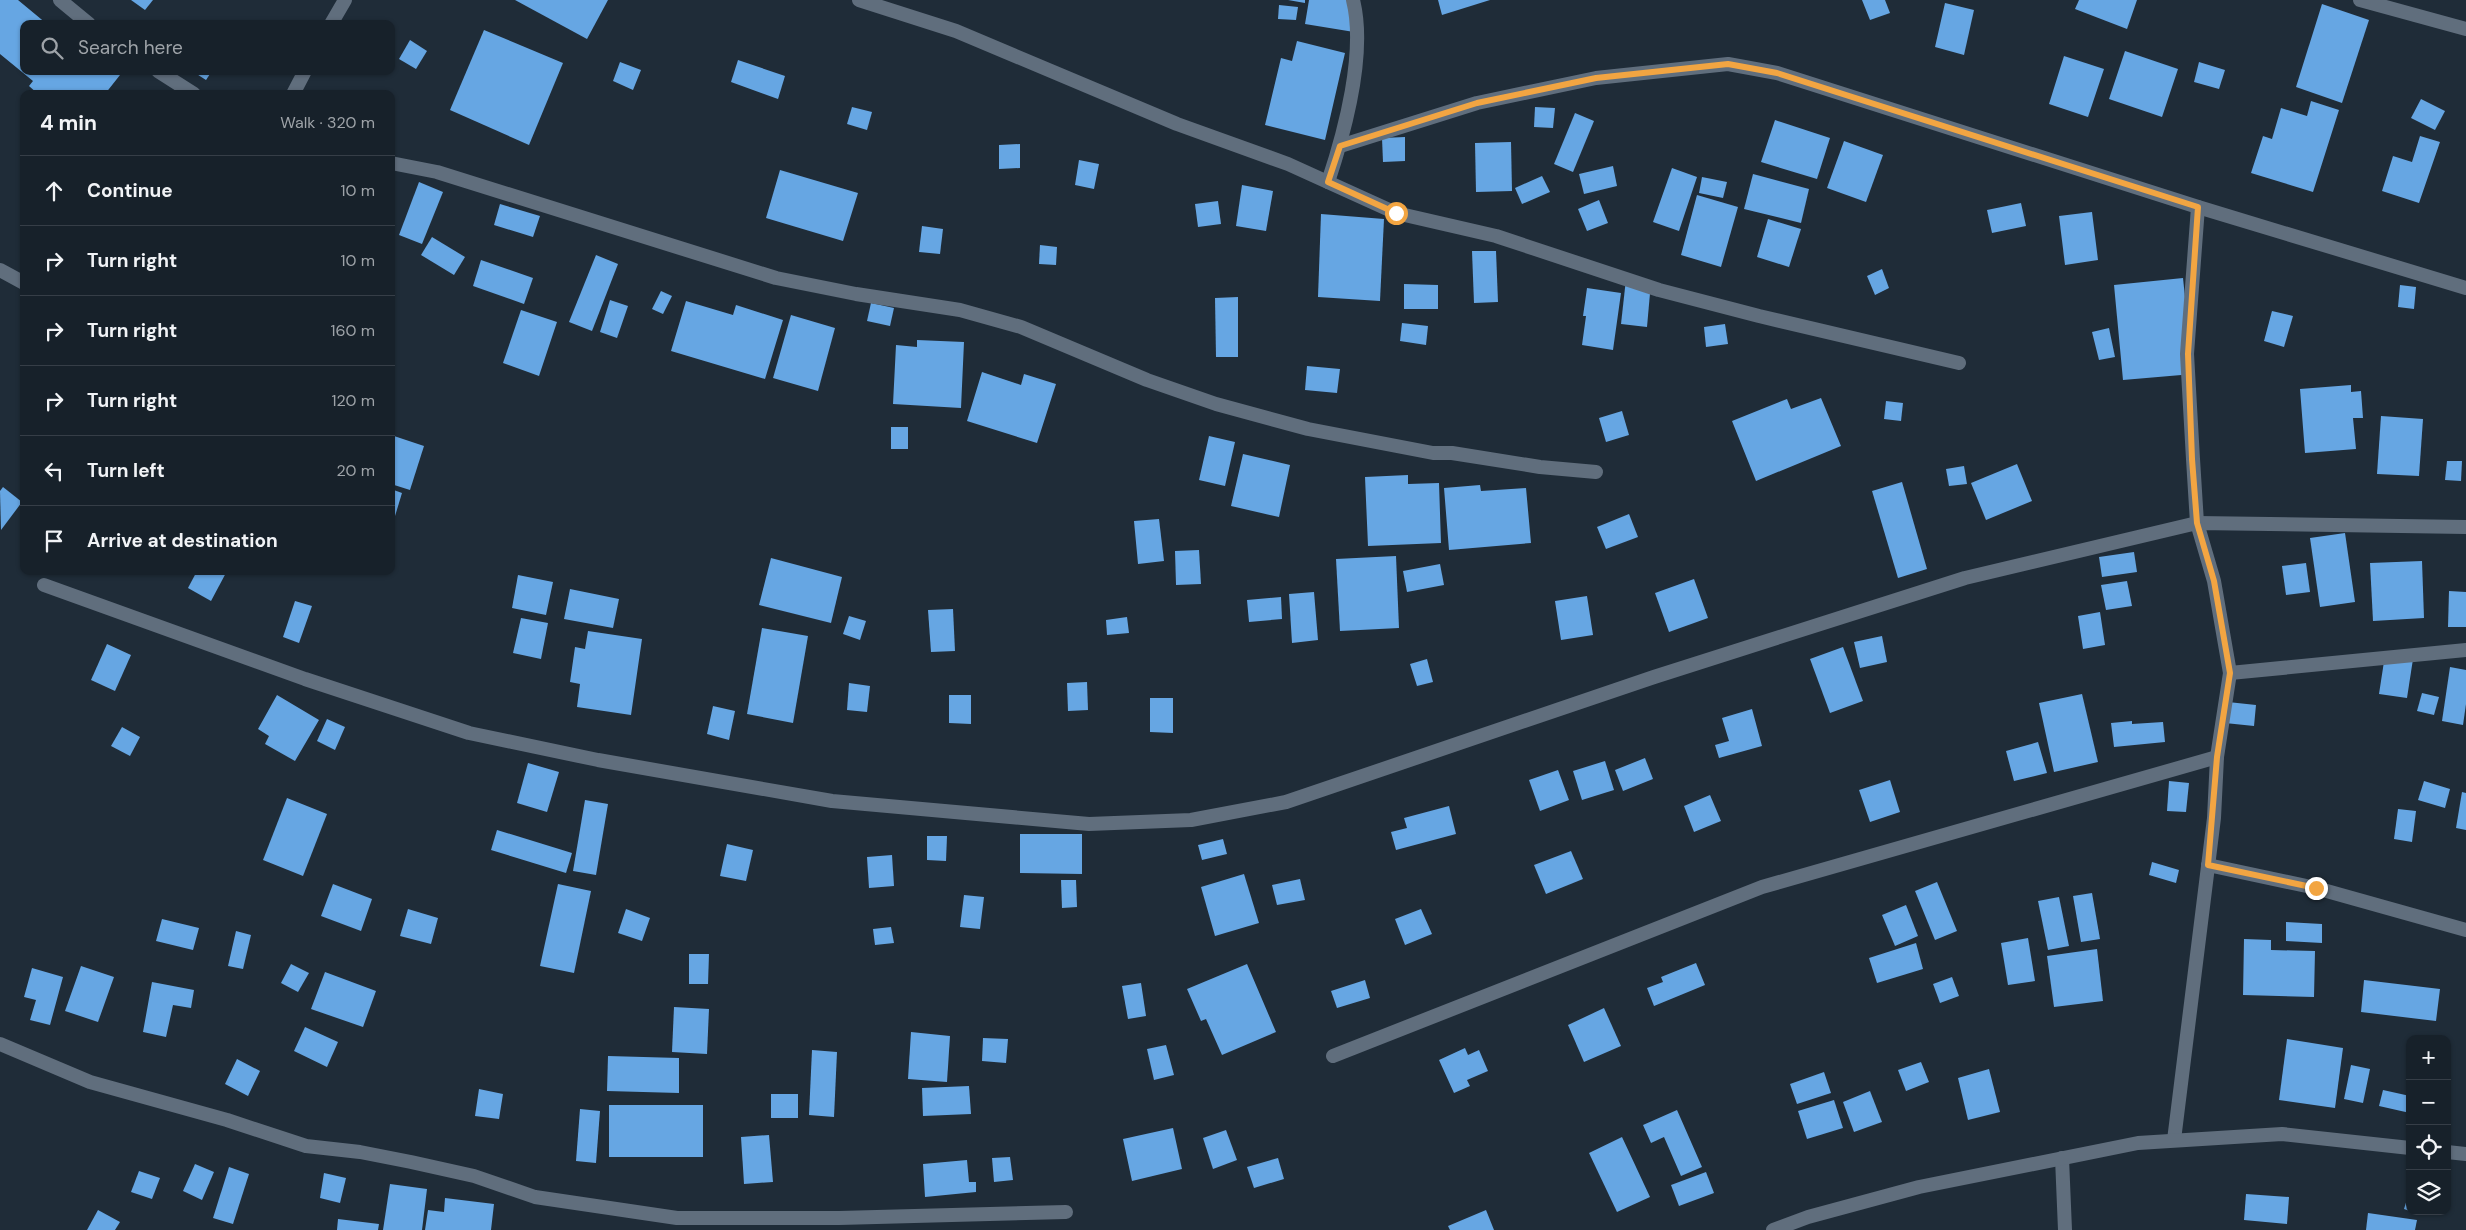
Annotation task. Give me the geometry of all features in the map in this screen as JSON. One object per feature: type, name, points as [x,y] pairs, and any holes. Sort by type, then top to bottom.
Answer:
[{"type":"street","points":[[60,0],[84,20]]},
{"type":"street","points":[[334,20],[344,0]]},
{"type":"street","points":[[860,0],[956,31],[1177,124],[1288,164],[1396,213],[1496,236],[1660,290],[1759,316],[1959,363]]},
{"type":"street","points":[[1328,182],[1340,146],[1357,59],[1353,0]]},
{"type":"street","points":[[2360,0],[2466,29]]},
{"type":"street","points":[[1340,146],[1477,103],[1596,78],[1728,64],[1777,73],[2198,207],[2466,288]]},
{"type":"street","points":[[164,75],[188,90]]},
{"type":"street","points":[[295,90],[303,75]]},
{"type":"street","points":[[395,164],[437,172],[776,278],[856,294],[960,310],[1022,327],[1147,380],[1216,404],[1308,429],[1433,453],[1452,453],[1540,467],[1596,472]]},
{"type":"street","points":[[2174,1140],[2208,865],[2217,757],[2230,673],[2214,581],[2197,523],[2188,354],[2198,207]]},
{"type":"street","points":[[0,270],[20,281]]},
{"type":"street","points":[[44,585],[304,679],[469,733],[598,760],[832,801],[1089,824],[1191,820],[1286,802],[1654,677],[1965,578],[2197,523],[2466,527]]},
{"type":"street","points":[[2230,673],[2466,650]]},
{"type":"street","points":[[1333,1056],[1762,887],[2217,757]]},
{"type":"street","points":[[2208,865],[2316,888],[2466,930]]},
{"type":"street","points":[[0,1044],[90,1082],[227,1120],[306,1146],[360,1152],[474,1176],[535,1197],[677,1218],[839,1218],[1066,1212]]},
{"type":"street","points":[[1773,1230],[1808,1217],[1919,1186],[2138,1142],[2282,1134],[2406,1148]]},
{"type":"street","points":[[2451,1152],[2466,1154]]},
{"type":"street","points":[[2062,1158],[2065,1230]]},
{"type":"building","points":[[0,0],[18,0],[42,20],[20,20],[20,70],[0,54]]},
{"type":"building","points":[[131,0],[153,0],[145,10]]},
{"type":"building","points":[[515,0],[608,0],[587,39]]},
{"type":"building","points":[[1288,0],[1305,0],[1305,3]]},
{"type":"building","points":[[1309,0],[1359,0],[1354,32],[1305,24]]},
{"type":"building","points":[[1438,0],[1490,0],[1442,15]]},
{"type":"building","points":[[1862,0],[1885,0],[1890,13],[1870,20]]},
{"type":"building","points":[[2079,0],[2137,0],[2127,29],[2075,9]]},
{"type":"building","points":[[1945,3],[1974,10],[1964,55],[1935,47]]},
{"type":"building","points":[[2322,4],[2369,20],[2342,103],[2296,87]]},
{"type":"building","points":[[1279,5],[1298,7],[1296,20],[1278,19]]},
{"type":"building","points":[[484,30],[563,63],[529,145],[450,110]]},
{"type":"building","points":[[410,40],[427,51],[416,69],[399,59]]},
{"type":"building","points":[[1297,41],[1345,53],[1325,140],[1265,125],[1281,58],[1292,61]]},
{"type":"building","points":[[2125,51],[2178,69],[2162,117],[2109,99]]},
{"type":"building","points":[[2064,56],[2104,69],[2088,117],[2049,104]]},
{"type":"building","points":[[738,60],[785,76],[778,99],[731,82]]},
{"type":"building","points":[[620,62],[641,70],[633,90],[613,81]]},
{"type":"building","points":[[2199,62],[2225,70],[2219,89],[2194,82]]},
{"type":"building","points":[[26,75],[120,75],[108,90],[34,90],[29,86],[33,81]]},
{"type":"building","points":[[198,75],[209,75],[206,80]]},
{"type":"building","points":[[2421,99],[2445,111],[2435,130],[2411,118]]},
{"type":"building","points":[[2311,101],[2339,110],[2313,192],[2251,173],[2263,136],[2272,139],[2281,108],[2307,116]]},
{"type":"building","points":[[852,107],[872,112],[867,130],[847,124]]},
{"type":"building","points":[[1535,107],[1555,108],[1553,128],[1534,127]]},
{"type":"building","points":[[1575,113],[1594,121],[1573,172],[1554,164]]},
{"type":"building","points":[[1775,120],[1830,138],[1817,179],[1761,162]]},
{"type":"building","points":[[2420,136],[2440,142],[2419,203],[2382,191],[2393,156],[2412,162]]},
{"type":"building","points":[[1405,137],[1405,161],[1383,162],[1382,138]]},
{"type":"building","points":[[1844,141],[1883,155],[1866,202],[1827,188]]},
{"type":"building","points":[[1511,142],[1512,191],[1476,192],[1475,143]]},
{"type":"building","points":[[1020,144],[1020,168],[999,169],[999,145]]},
{"type":"building","points":[[1079,160],[1099,164],[1094,189],[1075,185]]},
{"type":"building","points":[[1613,166],[1617,186],[1584,194],[1579,174]]},
{"type":"building","points":[[1672,168],[1697,177],[1679,231],[1653,222]]},
{"type":"building","points":[[780,170],[858,193],[843,241],[766,218]]},
{"type":"building","points":[[1753,174],[1809,189],[1801,223],[1744,209]]},
{"type":"building","points":[[1542,176],[1550,192],[1522,204],[1515,188]]},
{"type":"building","points":[[1702,177],[1727,182],[1723,198],[1699,193]]},
{"type":"building","points":[[419,182],[443,192],[422,244],[399,235]]},
{"type":"building","points":[[1242,185],[1273,191],[1266,231],[1236,226]]},
{"type":"building","points":[[1697,195],[1738,207],[1721,267],[1681,255]]},
{"type":"building","points":[[1599,200],[1608,223],[1587,231],[1578,209]]},
{"type":"building","points":[[1218,201],[1221,224],[1198,227],[1195,204]]},
{"type":"building","points":[[2021,203],[2026,226],[1992,233],[1987,210]]},
{"type":"building","points":[[500,204],[540,216],[533,237],[494,225]]},
{"type":"building","points":[[2092,212],[2098,260],[2065,265],[2059,216]]},
{"type":"building","points":[[1321,214],[1384,219],[1380,301],[1318,297]]},
{"type":"building","points":[[1768,219],[1801,229],[1789,267],[1757,257]]},
{"type":"building","points":[[922,226],[943,229],[940,254],[919,252]]},
{"type":"building","points":[[432,237],[465,257],[454,275],[421,255]]},
{"type":"building","points":[[1040,245],[1057,247],[1056,265],[1039,264]]},
{"type":"building","points":[[1472,251],[1496,251],[1498,302],[1474,303]]},
{"type":"building","points":[[596,255],[618,264],[592,331],[569,322]]},
{"type":"building","points":[[481,260],[533,278],[524,304],[473,286]]},
{"type":"building","points":[[1882,269],[1889,288],[1875,295],[1867,276]]},
{"type":"building","points":[[2183,278],[2193,374],[2123,380],[2114,285]]},
{"type":"building","points":[[1626,279],[1651,282],[1647,327],[1621,324]]},
{"type":"building","points":[[1404,284],[1438,285],[1438,309],[1404,309]]},
{"type":"building","points":[[2400,285],[2416,287],[2414,309],[2398,307]]},
{"type":"building","points":[[1587,288],[1621,293],[1613,350],[1582,345],[1586,316],[1583,316]]},
{"type":"building","points":[[661,291],[672,296],[663,314],[652,309]]},
{"type":"building","points":[[1238,297],[1238,357],[1216,357],[1215,298]]},
{"type":"building","points":[[610,300],[628,306],[617,338],[600,332]]},
{"type":"building","points":[[686,301],[733,315],[736,305],[783,320],[765,379],[671,351]]},
{"type":"building","points":[[871,303],[894,308],[890,326],[867,321]]},
{"type":"building","points":[[521,310],[557,322],[539,376],[503,363]]},
{"type":"building","points":[[2272,311],[2293,316],[2284,347],[2264,341]]},
{"type":"building","points":[[791,315],[835,328],[818,391],[773,378]]},
{"type":"building","points":[[1402,323],[1428,326],[1426,345],[1400,341]]},
{"type":"building","points":[[1725,324],[1728,344],[1706,347],[1704,327]]},
{"type":"building","points":[[2109,328],[2115,357],[2099,360],[2092,332]]},
{"type":"building","points":[[917,340],[964,342],[961,408],[893,404],[896,345],[917,347]]},
{"type":"building","points":[[1307,366],[1340,369],[1337,393],[1305,390]]},
{"type":"building","points":[[982,372],[1021,385],[1024,374],[1056,384],[1037,443],[967,421]]},
{"type":"building","points":[[2351,385],[2351,392],[2361,391],[2363,418],[2353,418],[2356,449],[2305,453],[2300,389]]},
{"type":"building","points":[[1821,398],[1841,446],[1756,481],[1732,421],[1787,399],[1791,409]]},
{"type":"building","points":[[1886,401],[1903,403],[1901,421],[1884,419]]},
{"type":"building","points":[[1622,411],[1629,435],[1606,442],[1599,418]]},
{"type":"building","points":[[2381,416],[2423,419],[2419,476],[2377,474]]},
{"type":"building","points":[[891,427],[908,427],[908,449],[891,449]]},
{"type":"building","points":[[395,436],[424,446],[410,490],[395,485]]},
{"type":"building","points":[[1209,436],[1235,442],[1225,486],[1199,480]]},
{"type":"building","points":[[1243,454],[1290,465],[1279,517],[1231,506]]},
{"type":"building","points":[[2447,461],[2462,461],[2461,481],[2445,480]]},
{"type":"building","points":[[2017,464],[2032,501],[1986,520],[1971,483]]},
{"type":"building","points":[[1964,466],[1967,484],[1949,486],[1946,469]]},
{"type":"building","points":[[1408,475],[1408,484],[1439,483],[1441,543],[1368,546],[1365,477]]},
{"type":"building","points":[[1902,482],[1927,569],[1898,578],[1872,491]]},
{"type":"building","points":[[1480,485],[1481,491],[1526,488],[1531,543],[1449,550],[1444,488]]},
{"type":"building","points":[[3,487],[20,500],[20,505],[1,530],[0,491]]},
{"type":"building","points":[[395,490],[402,493],[395,516]]},
{"type":"building","points":[[1629,514],[1638,537],[1606,549],[1597,527]]},
{"type":"building","points":[[1159,519],[1164,561],[1138,564],[1134,521]]},
{"type":"building","points":[[2345,533],[2355,602],[2320,607],[2310,538]]},
{"type":"building","points":[[1199,550],[1201,584],[1176,585],[1175,551]]},
{"type":"building","points":[[2134,552],[2137,572],[2102,577],[2099,557]]},
{"type":"building","points":[[1396,556],[1399,628],[1340,631],[1336,559]]},
{"type":"building","points":[[771,558],[842,577],[831,623],[759,605]]},
{"type":"building","points":[[2422,561],[2424,618],[2373,621],[2370,563]]},
{"type":"building","points":[[2306,563],[2310,592],[2286,595],[2282,566]]},
{"type":"building","points":[[1440,564],[1444,585],[1407,592],[1403,571]]},
{"type":"building","points":[[195,575],[225,575],[211,601],[188,588]]},
{"type":"building","points":[[518,575],[553,582],[546,615],[512,608]]},
{"type":"building","points":[[1694,579],[1708,618],[1669,632],[1655,593]]},
{"type":"building","points":[[2127,581],[2132,606],[2106,610],[2101,585]]},
{"type":"building","points":[[570,589],[619,599],[613,628],[564,619]]},
{"type":"building","points":[[2449,591],[2466,592],[2466,627],[2448,627]]},
{"type":"building","points":[[1314,592],[1318,640],[1292,643],[1289,594]]},
{"type":"building","points":[[1587,596],[1593,635],[1561,640],[1555,601]]},
{"type":"building","points":[[1281,597],[1282,619],[1249,622],[1247,600]]},
{"type":"building","points":[[295,601],[312,606],[299,643],[283,637]]},
{"type":"building","points":[[953,609],[955,651],[931,652],[928,610]]},
{"type":"building","points":[[2100,612],[2105,645],[2083,649],[2078,616]]},
{"type":"building","points":[[849,616],[866,621],[860,640],[843,634]]},
{"type":"building","points":[[1127,617],[1129,633],[1107,635],[1106,620]]},
{"type":"building","points":[[521,618],[548,623],[541,659],[513,653]]},
{"type":"building","points":[[762,628],[808,636],[793,723],[747,714]]},
{"type":"building","points":[[588,631],[642,639],[631,715],[577,707],[580,684],[570,682],[575,647],[585,649]]},
{"type":"building","points":[[1882,636],[1887,662],[1860,668],[1854,642]]},
{"type":"building","points":[[107,644],[131,655],[115,691],[91,680]]},
{"type":"building","points":[[1843,647],[1863,701],[1830,713],[1810,659]]},
{"type":"building","points":[[2385,655],[2413,659],[2407,698],[2379,694]]},
{"type":"building","points":[[1427,659],[1433,682],[1417,686],[1410,664]]},
{"type":"building","points":[[2450,667],[2466,670],[2466,704],[2463,725],[2442,721]]},
{"type":"building","points":[[1087,682],[1088,710],[1068,711],[1067,683]]},
{"type":"building","points":[[849,683],[870,686],[867,712],[847,710]]},
{"type":"building","points":[[2422,693],[2439,697],[2434,715],[2417,711]]},
{"type":"building","points":[[2082,694],[2098,762],[2054,772],[2039,703]]},
{"type":"building","points":[[277,695],[319,720],[295,761],[265,744],[269,736],[258,729]]},
{"type":"building","points":[[949,695],[971,695],[971,724],[949,723]]},
{"type":"building","points":[[1150,698],[1173,698],[1173,733],[1150,732]]},
{"type":"building","points":[[2228,702],[2256,705],[2254,726],[2225,723]]},
{"type":"building","points":[[713,706],[735,711],[729,740],[707,734]]},
{"type":"building","points":[[1752,709],[1762,746],[1719,758],[1715,745],[1729,741],[1722,718]]},
{"type":"building","points":[[327,719],[345,727],[335,750],[317,741]]},
{"type":"building","points":[[2132,721],[2132,724],[2163,722],[2165,742],[2114,747],[2111,723]]},
{"type":"building","points":[[122,727],[140,737],[130,756],[111,746]]},
{"type":"building","points":[[2038,742],[2047,773],[2014,781],[2006,751]]},
{"type":"building","points":[[1645,758],[1653,779],[1623,791],[1615,770]]},
{"type":"building","points":[[1605,761],[1614,790],[1582,800],[1573,771]]},
{"type":"building","points":[[528,763],[559,772],[547,812],[517,803]]},
{"type":"building","points":[[1558,770],[1569,800],[1540,811],[1529,780]]},
{"type":"building","points":[[1890,780],[1900,812],[1870,822],[1859,790]]},
{"type":"building","points":[[2169,781],[2189,783],[2186,812],[2167,811]]},
{"type":"building","points":[[2424,781],[2450,789],[2445,808],[2418,800]]},
{"type":"building","points":[[2462,792],[2466,793],[2466,830],[2456,828]]},
{"type":"building","points":[[1710,795],[1721,821],[1694,832],[1684,806]]},
{"type":"building","points":[[287,798],[327,814],[303,876],[263,860]]},
{"type":"building","points":[[585,800],[608,804],[596,875],[573,871]]},
{"type":"building","points":[[1449,806],[1456,834],[1396,850],[1391,832],[1407,828],[1404,818]]},
{"type":"building","points":[[2398,809],[2416,811],[2412,842],[2394,839]]},
{"type":"building","points":[[497,830],[572,853],[566,873],[491,850]]},
{"type":"building","points":[[1020,834],[1082,834],[1082,874],[1020,873]]},
{"type":"building","points":[[927,836],[947,836],[946,861],[927,860]]},
{"type":"building","points":[[1223,839],[1227,854],[1202,860],[1198,845]]},
{"type":"building","points":[[727,844],[753,850],[746,881],[720,876]]},
{"type":"building","points":[[1571,851],[1583,879],[1546,894],[1534,865]]},
{"type":"building","points":[[892,855],[894,886],[869,888],[867,857]]},
{"type":"building","points":[[2152,862],[2179,870],[2176,883],[2149,875]]},
{"type":"building","points":[[1244,874],[1259,923],[1215,936],[1201,887]]},
{"type":"building","points":[[1300,879],[1305,900],[1277,905],[1272,885]]},
{"type":"building","points":[[1061,880],[1076,880],[1077,907],[1062,908]]},
{"type":"building","points":[[1937,882],[1957,931],[1935,940],[1915,891]]},
{"type":"building","points":[[333,884],[372,899],[361,931],[321,916]]},
{"type":"building","points":[[558,884],[591,891],[574,973],[540,966]]},
{"type":"building","points":[[2092,893],[2100,939],[2081,942],[2073,896]]},
{"type":"building","points":[[964,895],[984,897],[980,929],[960,927]]},
{"type":"building","points":[[2059,897],[2069,946],[2048,950],[2038,901]]},
{"type":"building","points":[[1906,905],[1918,936],[1895,946],[1882,915]]},
{"type":"building","points":[[408,909],[438,918],[431,944],[400,936]]},
{"type":"building","points":[[626,909],[650,918],[642,941],[618,933]]},
{"type":"building","points":[[1421,909],[1432,934],[1405,945],[1395,919]]},
{"type":"building","points":[[162,919],[199,928],[193,950],[156,941]]},
{"type":"building","points":[[2286,922],[2322,924],[2322,943],[2286,941]]},
{"type":"building","points":[[891,927],[894,943],[875,945],[873,929]]},
{"type":"building","points":[[236,931],[251,935],[243,969],[228,966]]},
{"type":"building","points":[[2028,938],[2035,981],[2008,985],[2001,943]]},
{"type":"building","points":[[2244,939],[2271,940],[2271,950],[2315,951],[2314,997],[2243,995]]},
{"type":"building","points":[[1916,943],[1923,969],[1877,983],[1869,958]]},
{"type":"building","points":[[2097,949],[2103,1001],[2054,1007],[2047,956]]},
{"type":"building","points":[[689,954],[709,954],[708,984],[689,984]]},
{"type":"building","points":[[1696,963],[1705,985],[1654,1006],[1647,988],[1663,982],[1661,977]]},
{"type":"building","points":[[291,964],[309,973],[298,992],[281,983]]},
{"type":"building","points":[[1247,964],[1276,1032],[1222,1055],[1206,1019],[1201,1021],[1187,989]]},
{"type":"building","points":[[81,966],[114,977],[98,1022],[65,1011]]},
{"type":"building","points":[[32,968],[63,977],[50,1025],[30,1020],[36,1000],[24,997]]},
{"type":"building","points":[[325,972],[376,991],[363,1027],[311,1009]]},
{"type":"building","points":[[1952,977],[1959,996],[1940,1003],[1933,984]]},
{"type":"building","points":[[1365,980],[1370,998],[1337,1008],[1331,991]]},
{"type":"building","points":[[2364,980],[2440,989],[2436,1021],[2361,1012]]},
{"type":"building","points":[[152,982],[194,990],[191,1008],[173,1005],[166,1037],[143,1032]]},
{"type":"building","points":[[1141,983],[1146,1016],[1128,1019],[1122,986]]},
{"type":"building","points":[[674,1007],[709,1009],[707,1054],[672,1052]]},
{"type":"building","points":[[1604,1008],[1621,1046],[1584,1062],[1568,1025]]},
{"type":"building","points":[[305,1027],[338,1042],[327,1067],[294,1051]]},
{"type":"building","points":[[911,1032],[950,1036],[947,1082],[908,1079]]},
{"type":"building","points":[[983,1038],[1008,1039],[1006,1063],[982,1061]]},
{"type":"building","points":[[2287,1039],[2343,1048],[2335,1108],[2279,1100]]},
{"type":"building","points":[[1166,1045],[1174,1075],[1154,1080],[1147,1049]]},
{"type":"building","points":[[1465,1048],[1468,1055],[1479,1050],[1488,1071],[1467,1080],[1470,1086],[1454,1093],[1439,1060]]},
{"type":"building","points":[[812,1050],[837,1052],[834,1117],[809,1115]]},
{"type":"building","points":[[608,1056],[679,1058],[679,1093],[607,1091]]},
{"type":"building","points":[[237,1059],[260,1071],[248,1096],[225,1084]]},
{"type":"building","points":[[1921,1062],[1929,1082],[1906,1091],[1898,1070]]},
{"type":"building","points":[[2351,1065],[2370,1069],[2363,1103],[2344,1099]]},
{"type":"building","points":[[1989,1069],[2000,1112],[1968,1120],[1958,1078]]},
{"type":"building","points":[[1824,1072],[1831,1093],[1797,1104],[1790,1084]]},
{"type":"building","points":[[969,1086],[971,1114],[923,1116],[922,1088]]},
{"type":"building","points":[[479,1089],[503,1094],[499,1119],[475,1116]]},
{"type":"building","points":[[2383,1090],[2406,1095],[2406,1112],[2379,1106]]},
{"type":"building","points":[[1870,1091],[1882,1122],[1854,1132],[1843,1102]]},
{"type":"building","points":[[771,1094],[798,1094],[798,1118],[771,1118]]},
{"type":"building","points":[[1834,1100],[1843,1128],[1807,1139],[1798,1111]]},
{"type":"building","points":[[609,1105],[703,1105],[703,1157],[609,1157]]},
{"type":"building","points":[[580,1109],[600,1111],[596,1163],[576,1161]]},
{"type":"building","points":[[1677,1110],[1702,1167],[1681,1176],[1664,1137],[1651,1143],[1643,1125]]},
{"type":"building","points":[[1173,1128],[1182,1169],[1132,1181],[1123,1139]]},
{"type":"building","points":[[1226,1130],[1237,1160],[1213,1169],[1203,1138]]},
{"type":"building","points":[[769,1135],[773,1182],[744,1184],[741,1137]]},
{"type":"building","points":[[1622,1137],[1650,1197],[1617,1212],[1589,1153]]},
{"type":"building","points":[[1010,1157],[1013,1180],[994,1182],[992,1158]]},
{"type":"building","points":[[1278,1158],[1284,1179],[1254,1188],[1247,1167]]},
{"type":"building","points":[[967,1160],[969,1182],[976,1182],[976,1192],[925,1197],[923,1164]]},
{"type":"building","points":[[195,1164],[214,1172],[202,1200],[183,1191]]},
{"type":"building","points":[[229,1167],[249,1174],[233,1224],[213,1218]]},
{"type":"building","points":[[139,1171],[160,1178],[152,1199],[131,1192]]},
{"type":"building","points":[[1706,1172],[1714,1193],[1679,1206],[1671,1185]]},
{"type":"building","points":[[324,1173],[346,1178],[340,1203],[320,1198]]},
{"type":"building","points":[[390,1184],[427,1189],[422,1230],[383,1230]]},
{"type":"building","points":[[2246,1194],[2289,1197],[2287,1224],[2244,1220]]},
{"type":"building","points":[[445,1198],[494,1204],[491,1230],[425,1230],[428,1210],[444,1212]]},
{"type":"building","points":[[98,1210],[120,1222],[115,1230],[87,1230]]},
{"type":"building","points":[[1486,1210],[1494,1230],[1450,1230],[1448,1226]]},
{"type":"building","points":[[2368,1213],[2417,1220],[2415,1230],[2366,1230]]},
{"type":"building","points":[[338,1219],[379,1224],[378,1230],[337,1230]]},
{"type":"route","points":[[1396,213],[1328,182],[1340,146],[1477,103],[1596,78],[1728,64],[1777,73],[2198,207],[2188,354],[2192,459],[2197,523],[2214,581],[2230,673],[2217,757],[2214,818],[2208,865],[2316,888]]}]
